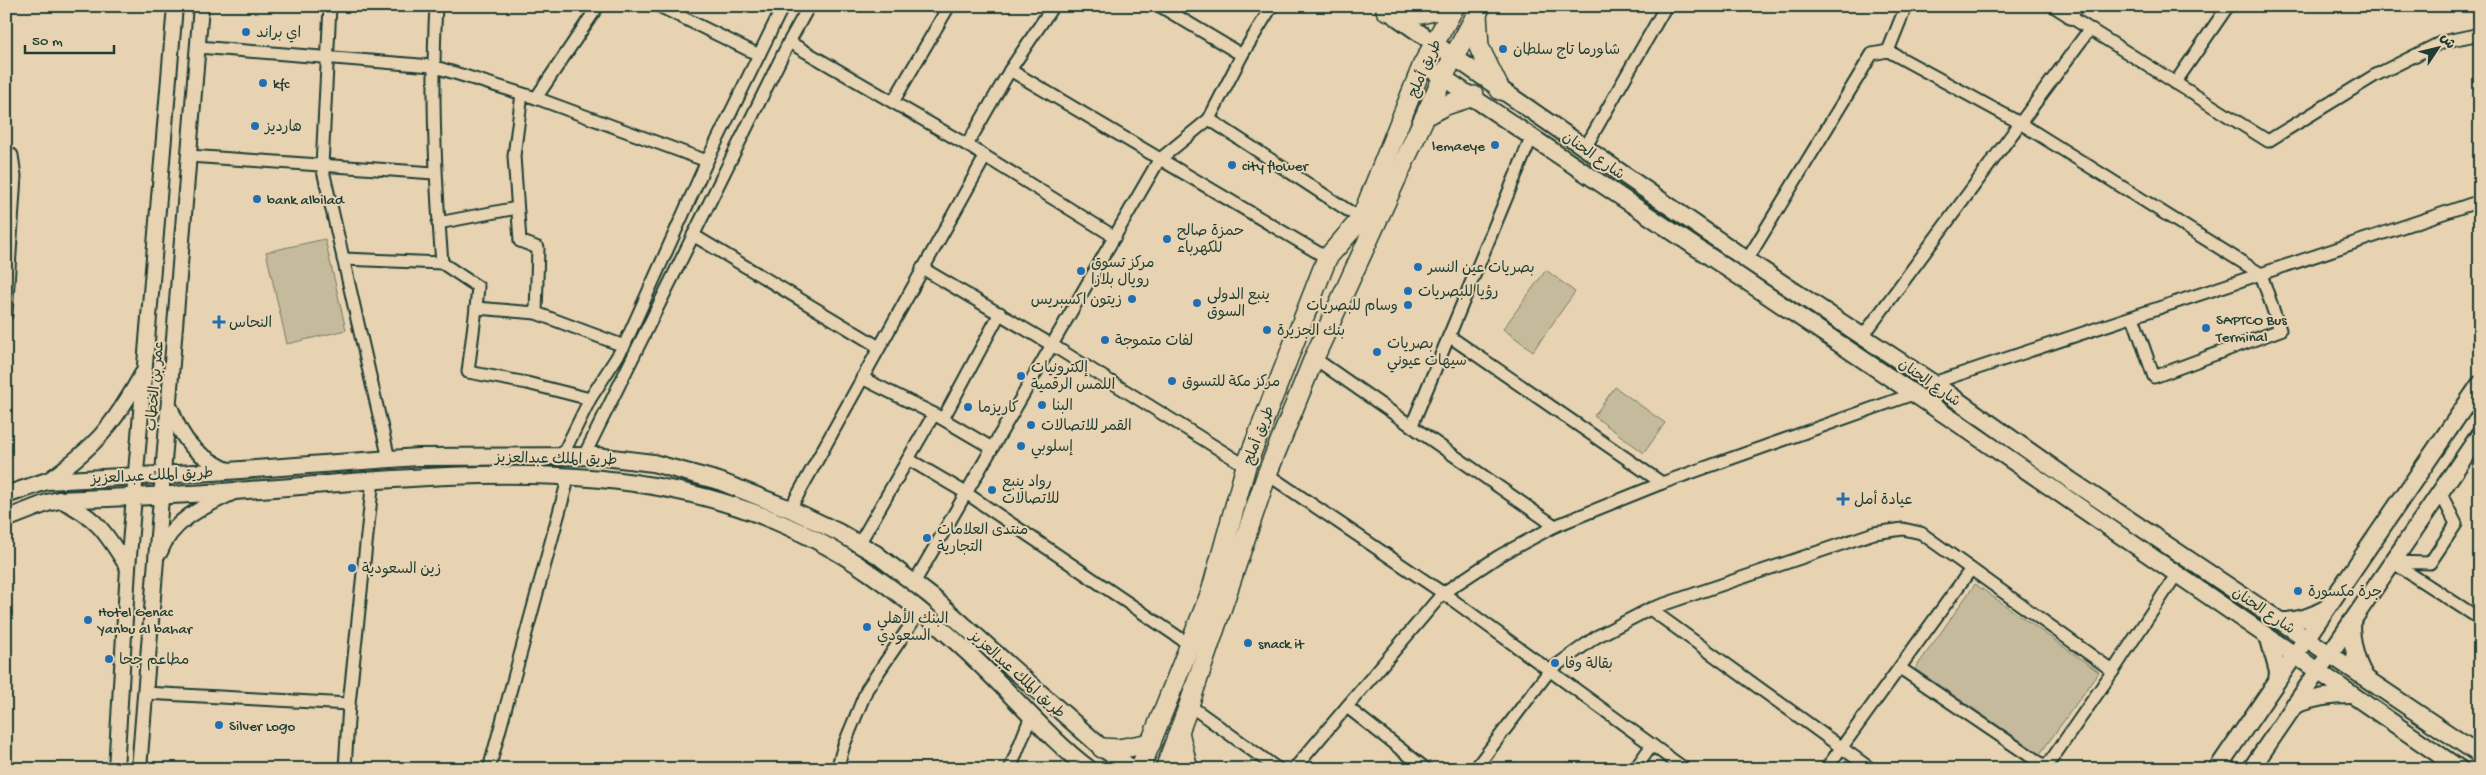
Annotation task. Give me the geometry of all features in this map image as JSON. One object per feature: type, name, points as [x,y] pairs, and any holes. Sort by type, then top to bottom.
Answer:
[{"type":"highway","points":[[1383,8],[1421,14],[1454,6]]},
{"type":"highway","name":"طريق أملج","points":[[1140,769],[1211,592],[1246,466],[1327,258],[1361,219],[1424,64],[1454,6]]},
{"type":"highway","points":[[1479,10],[1479,47],[1500,90]]},
{"type":"highway","name":"طريق أملج","points":[[1165,769],[1189,705],[1267,474],[1314,358],[1428,115],[1453,56],[1479,10]]},
{"type":"highway","points":[[1428,115],[1446,105],[1474,96]]},
{"type":"highway","points":[[1179,732],[1188,769]]},
{"type":"highway","points":[[1102,748],[1118,749],[1150,743]]},
{"type":"main road","name":"شارع الحنان","points":[[1383,8],[1747,260],[1863,336],[2078,485],[2480,755]]},
{"type":"main road","name":"شارع الحنان","points":[[1424,64],[1914,394],[2460,769]]},
{"type":"main road","points":[[2217,769],[2480,384]]},
{"type":"main road","points":[[2252,768],[2480,434]]},
{"type":"main road","name":"طريق الملك عبدالعزيز","points":[[6,495],[46,480],[229,471],[418,456],[584,456],[654,463],[718,482],[790,508],[859,544],[914,583],[1102,748],[1133,769]]},
{"type":"main road","name":"طريق الملك عبدالعزيز","points":[[6,519],[46,502],[60,500],[234,491],[429,476],[569,476],[640,482],[690,493],[737,507],[831,548],[870,573],[920,611],[990,674],[1085,767]]},
{"type":"main road","points":[[2280,621],[2291,622],[2316,614],[2327,608]]},
{"type":"main road","points":[[2351,622],[2351,636],[2358,665],[2366,678]]},
{"type":"main road","points":[[2269,639],[2276,664],[2277,681]]},
{"type":"main road","points":[[2294,705],[2306,700],[2336,695],[2351,695]]},
{"type":"street","name":"عمر بن الخطاب","points":[[116,769],[135,476],[175,6]]},
{"type":"street","name":"عمر بن الخطاب","points":[[139,769],[201,6]]},
{"type":"street","points":[[330,6],[322,166],[389,459]]},
{"type":"street","points":[[436,6],[432,66],[434,173],[442,263]]},
{"type":"street","points":[[536,98],[598,6]]},
{"type":"street","points":[[659,6],[680,11],[759,55]]},
{"type":"street","points":[[562,456],[590,399],[624,346],[707,161],[782,6]]},
{"type":"street","points":[[584,456],[789,42],[809,6]]},
{"type":"street","points":[[893,102],[949,6]]},
{"type":"street","points":[[967,145],[1010,70],[1053,6]]},
{"type":"street","points":[[1160,6],[1242,54]]},
{"type":"street","points":[[914,583],[1159,160],[1209,119],[1242,54],[1272,6]]},
{"type":"street","points":[[1585,148],[1666,6]]},
{"type":"street","points":[[1888,51],[1906,6]]},
{"type":"street","points":[[2053,6],[2268,141],[2374,76],[2442,42],[2480,34]]},
{"type":"street","points":[[2070,18],[2078,6]]},
{"type":"street","points":[[2175,83],[2228,6]]},
{"type":"street","points":[[1863,336],[2089,30]]},
{"type":"street","points":[[789,42],[967,145],[1115,237]]},
{"type":"street","points":[[198,47],[432,66],[536,98],[707,161]]},
{"type":"street","points":[[1747,260],[1872,54],[1888,51],[2020,123],[2261,274],[2280,330],[2154,377],[2133,317]]},
{"type":"street","points":[[1010,70],[1327,258]]},
{"type":"street","points":[[522,94],[514,156],[517,208],[520,241],[538,248],[536,313]]},
{"type":"street","points":[[1209,119],[1361,219]]},
{"type":"street","points":[[1412,425],[1532,136]]},
{"type":"street","points":[[6,151],[12,155],[15,176],[6,315]]},
{"type":"street","points":[[189,156],[434,173]]},
{"type":"street","points":[[790,508],[985,157]]},
{"type":"street","points":[[1933,384],[2480,201]]},
{"type":"street","points":[[438,223],[517,208]]},
{"type":"street","points":[[693,235],[879,347]]},
{"type":"street","points":[[343,259],[442,263],[478,287],[468,372],[527,383],[590,399]]},
{"type":"street","points":[[922,268],[1000,313],[1246,466]]},
{"type":"street","points":[[476,308],[536,313],[624,346]]},
{"type":"street","points":[[859,544],[908,459],[938,416],[1000,313]]},
{"type":"street","points":[[1449,336],[1662,483]]},
{"type":"street","points":[[1314,358],[1555,526]]},
{"type":"street","points":[[46,480],[81,456],[104,434],[125,404],[144,368]]},
{"type":"street","points":[[862,378],[938,416],[992,448]]},
{"type":"street","points":[[1294,769],[1443,593],[1499,556],[1555,526],[1662,483],[1914,394]]},
{"type":"street","points":[[169,403],[184,439],[207,460],[229,471]]},
{"type":"street","points":[[908,459],[966,493],[1190,645]]},
{"type":"street","points":[[1267,474],[1443,593],[1685,769]]},
{"type":"street","points":[[489,769],[569,476]]},
{"type":"street","points":[[345,769],[348,704],[373,479]]},
{"type":"street","points":[[156,564],[164,541],[183,520],[234,491]]},
{"type":"street","points":[[2392,562],[2430,563],[2456,524],[2440,492]]},
{"type":"street","points":[[60,500],[81,510],[96,521],[128,568]]},
{"type":"street","points":[[1475,769],[1550,670],[1596,637],[1650,610],[1874,533],[1903,529],[1921,533],[2113,671]]},
{"type":"street","points":[[2392,562],[2480,619]]},
{"type":"street","points":[[1826,769],[1972,569]]},
{"type":"street","points":[[1900,668],[2045,768],[2113,671],[2176,575]]},
{"type":"street","points":[[1650,610],[1871,769]]},
{"type":"street","points":[[838,768],[867,689],[920,611]]},
{"type":"street","points":[[145,693],[348,704]]},
{"type":"street","points":[[1189,705],[1278,769]]},
{"type":"street","points":[[1346,707],[1426,769]]},
{"type":"street","points":[[1010,769],[1031,716]]},
{"type":"street","points":[[1636,769],[1652,745]]},
{"type":"shaded area","points":[[325,239],[346,330],[287,344],[266,252]]},
{"type":"shaded area","points":[[1546,270],[1575,292],[1533,351],[1503,329]]},
{"type":"shaded area","points":[[1615,387],[1665,423],[1644,453],[1594,416]]},
{"type":"shaded area","points":[[1975,584],[2099,672],[2040,754],[1915,669]]},
{"type":"place","name":"اي براند","points":[[246,32]]},
{"type":"place","name":"شاورما تاج سلطان","points":[[1503,49]]},
{"type":"place","name":"kfc","points":[[263,83]]},
{"type":"place","name":"هارديز","points":[[255,126]]},
{"type":"place","name":"lemaeye","points":[[1495,145]]},
{"type":"place","name":"city flower","points":[[1232,165]]},
{"type":"place","name":"bank albilad","points":[[257,199]]},
{"type":"place","name":"حمزة صالح للكهرباء","points":[[1167,239]]},
{"type":"place","name":"بصريات عين النسر","points":[[1418,267]]},
{"type":"place","name":"مركز تسوق رويال بلازا","points":[[1081,271]]},
{"type":"place","name":"رؤيا للبصريات","points":[[1408,291]]},
{"type":"place","name":"زيتون اكسبريس","points":[[1132,299]]},
{"type":"place","name":"ينبع الدولى السوق","points":[[1197,303]]},
{"type":"place","name":"وسام للبصريات","points":[[1408,305]]},
{"type":"place","name":"النحاس","points":[[219,322]]},
{"type":"place","name":"SAPTCO Bus Terminal","points":[[2206,328]]},
{"type":"place","name":"بنك الجزيرة","points":[[1267,330]]},
{"type":"place","name":"لفات متموجة","points":[[1105,340]]},
{"type":"place","name":"بصريات سيهات عيوني","points":[[1377,352]]},
{"type":"place","name":"إلكترونيات اللمس الرقمية","points":[[1021,376]]},
{"type":"place","name":"مركز مكة للتسوق","points":[[1172,381]]},
{"type":"place","name":"البنا","points":[[1042,405]]},
{"type":"place","name":"كاريزما","points":[[968,407]]},
{"type":"place","name":"القمر للاتصالات","points":[[1031,425]]},
{"type":"place","name":"إسلوبي","points":[[1021,446]]},
{"type":"place","name":"رواد ينبع للاتصالات","points":[[992,490]]},
{"type":"place","name":"عيادة أمل","points":[[1843,499]]},
{"type":"place","name":"منتدى العلامات التجارية","points":[[927,538]]},
{"type":"place","name":"زين السعودية","points":[[352,568]]},
{"type":"place","name":"جرة مكسورة","points":[[2298,591]]},
{"type":"place","name":"Hotel Genac Yanbu al bahar","points":[[88,620]]},
{"type":"place","name":"البنك الأهلي السعودي","points":[[867,627]]},
{"type":"place","name":"snack it","points":[[1248,643]]},
{"type":"place","name":"مطاعم جحا","points":[[109,659]]},
{"type":"place","name":"بقالة وفا","points":[[1555,663]]},
{"type":"place","name":"Silver Logo","points":[[219,725]]}]
